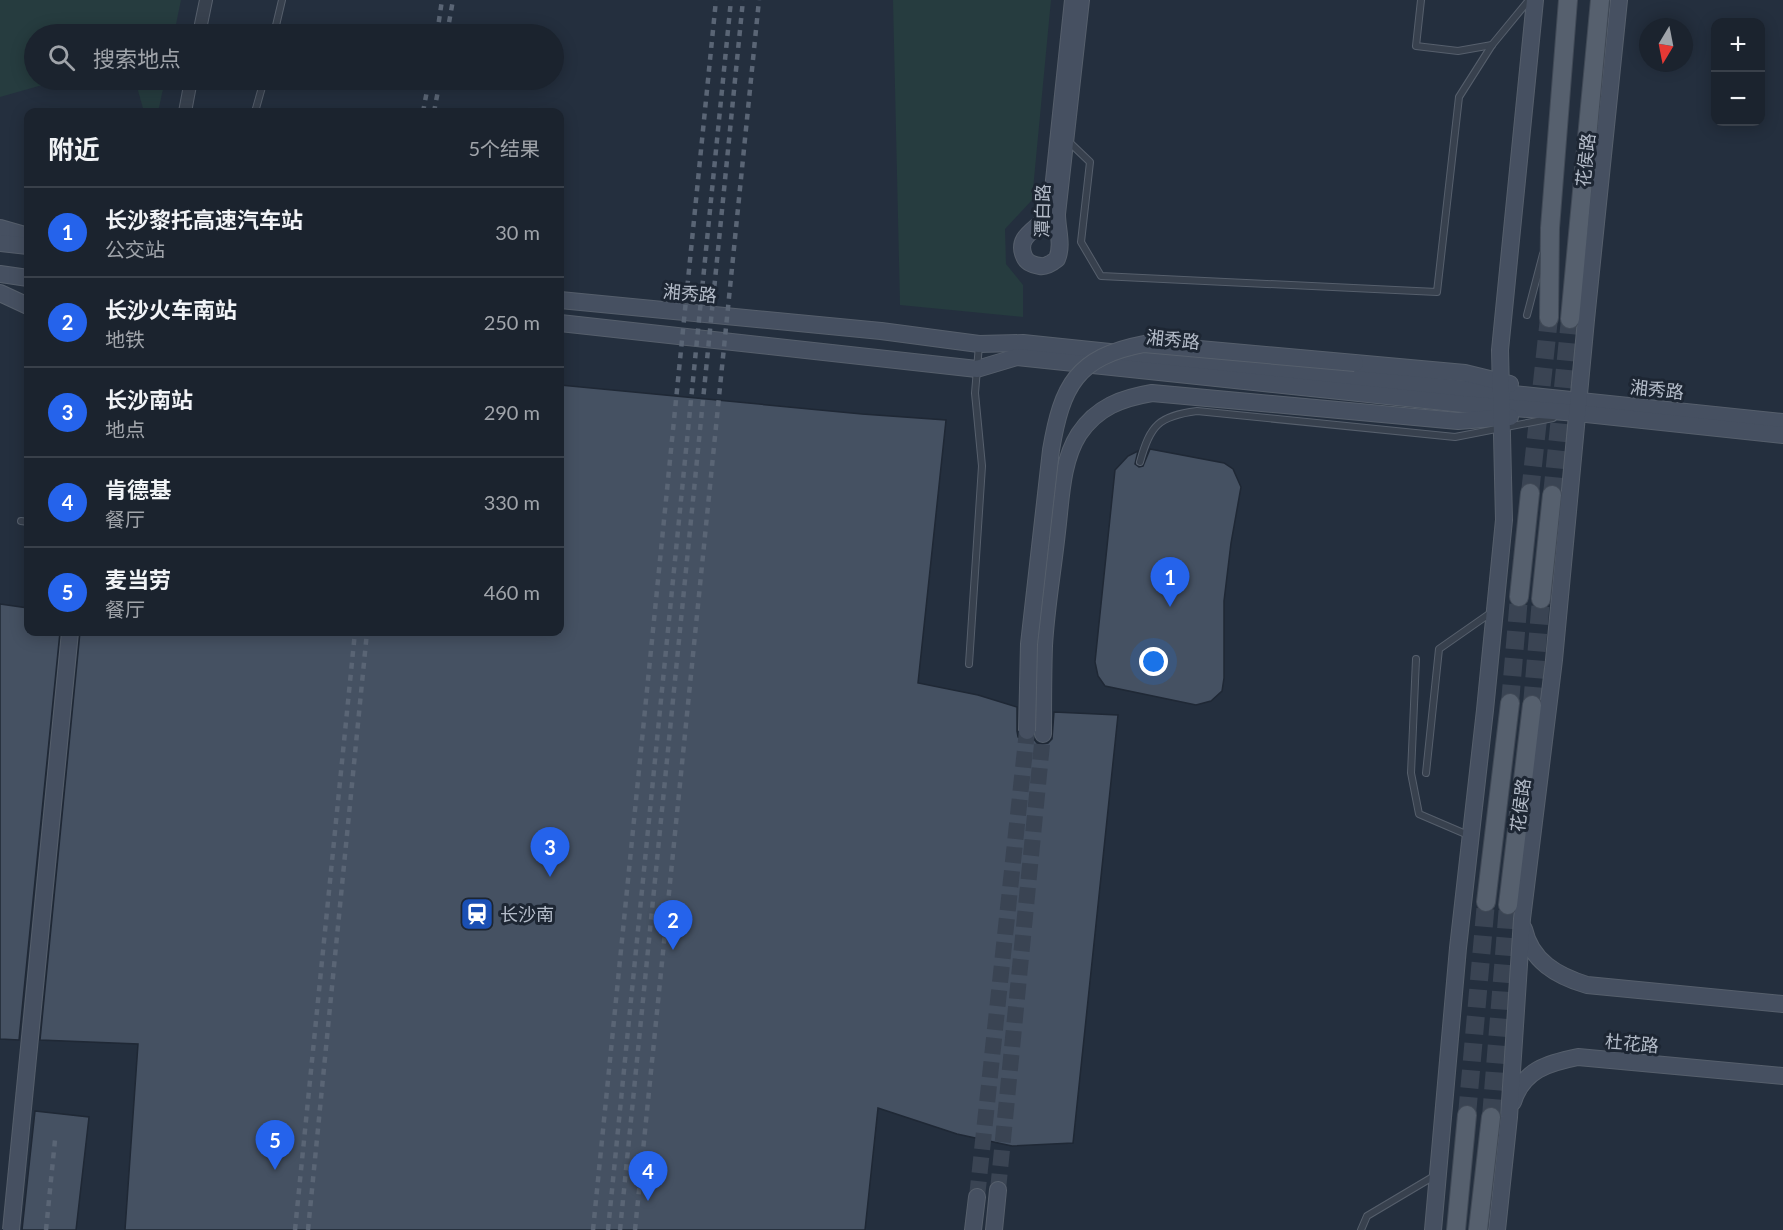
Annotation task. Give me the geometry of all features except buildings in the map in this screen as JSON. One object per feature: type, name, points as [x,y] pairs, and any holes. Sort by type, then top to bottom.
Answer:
[{"type":"main road","name":"潭白路","points":[[1073,0],[1063,136],[1057,214],[1060,247],[1057,259],[1045,266],[1039,266],[1026,260],[1023,254],[1023,241],[1050,214],[1063,136],[1081,0]]},
{"type":"main road","points":[[1433,1230],[1458,948],[1503,520],[1500,405],[1502,320],[1535,0]]},
{"type":"main road","points":[[1549,318],[1550,228],[1568,0]]},
{"type":"main road","name":"花侯路","points":[[1570,319],[1600,0]]},
{"type":"main road","points":[[1479,1230],[1500,1117],[1554,660],[1619,0]]},
{"type":"main road","points":[[0,228],[24,235]]},
{"type":"main road","points":[[0,243],[24,246]]},
{"type":"main road","points":[[0,264],[24,267]]},
{"type":"main road","points":[[0,274],[24,277]]},
{"type":"main road","points":[[0,293],[24,304]]},
{"type":"main road","name":"湘秀路","points":[[564,300],[881,331],[979,344],[1023,343],[1500,405]]},
{"type":"main road","points":[[564,322],[977,369],[1017,357],[1500,405],[1578,406]]},
{"type":"main road","points":[[1500,405],[1465,374],[1355,363],[1144,344],[1119,349],[1089,365],[1063,399],[1056,420],[1051,450],[1029,644],[1035,732],[1063,486],[1071,451],[1079,435],[1102,410],[1133,396],[1152,393],[1458,421],[1500,405],[1578,406]]},
{"type":"main road","name":"湘秀路","points":[[1578,406],[1783,422]]},
{"type":"main road","name":"湘秀路","points":[[1578,406],[1783,435]]},
{"type":"main road","points":[[1520,597],[1530,493]]},
{"type":"main road","points":[[1540,599],[1552,495]]},
{"type":"main road","points":[[11,1229],[70,636]]},
{"type":"main road","name":"花侯路","points":[[1486,902],[1510,703]]},
{"type":"main road","name":"花侯路","points":[[1508,905],[1532,705]]},
{"type":"main road","points":[[1522,919],[1531,949],[1539,960],[1569,980],[1587,985],[1783,1004]]},
{"type":"main road","name":"杜花路","points":[[1500,1117],[1527,1077],[1548,1065],[1578,1058],[1783,1076]]},
{"type":"main road","points":[[1456,1230],[1467,1115]]},
{"type":"main road","points":[[1497,1230],[1500,1117]]},
{"type":"main road","points":[[994,1230],[998,1190]]},
{"type":"main road","points":[[973,1230],[977,1197]]},
{"type":"street","points":[[202,24],[206,0]]},
{"type":"street","points":[[186,108],[189,90]]},
{"type":"lane","points":[[276,24],[282,0]]},
{"type":"lane","points":[[1421,0],[1416,46],[1458,51],[1492,45]]},
{"type":"lane","points":[[1063,136],[1090,162],[1081,242],[1101,276],[1437,292],[1459,97],[1492,45],[1529,0]]},
{"type":"lane","points":[[256,108],[261,90]]},
{"type":"lane","points":[[1527,315],[1550,228]]},
{"type":"lane","points":[[969,664],[982,466],[975,393],[979,344]]},
{"type":"lane","points":[[1140,462],[1145,443],[1152,430],[1163,419],[1177,414],[1197,411],[1455,437],[1500,405]]},
{"type":"lane","points":[[1426,773],[1439,649],[1495,610]]},
{"type":"lane","points":[[1416,659],[1411,773],[1419,814],[1470,835]]},
{"type":"lane","points":[[1361,1230],[1367,1216],[1439,1173]]},
{"type":"green space","points":[[0,0],[181,0],[176,24],[24,24],[25,90],[0,97]]},
{"type":"green space","points":[[893,0],[1051,0],[1032,200],[1005,229],[1006,264],[1023,285],[1023,317],[900,305]]},
{"type":"green space","points":[[138,90],[163,90],[159,108],[143,108]]},
{"type":"tunnel","points":[[1530,493],[1549,318]]},
{"type":"tunnel","points":[[1552,495],[1570,319]]},
{"type":"tunnel","points":[[1510,703],[1519,597]]},
{"type":"tunnel","points":[[1532,705],[1541,599]]},
{"type":"tunnel","points":[[977,1197],[1027,731]]},
{"type":"tunnel","points":[[998,1190],[1043,734]]},
{"type":"tunnel","points":[[1467,1115],[1486,902]]},
{"type":"tunnel","points":[[1491,1117],[1508,905]]},
{"type":"railway","points":[[438,24],[442,0]]},
{"type":"railway","points":[[449,24],[453,0]]},
{"type":"railway","points":[[593,1230],[716,0]]},
{"type":"railway","points":[[608,1230],[731,0]]},
{"type":"railway","points":[[620,1230],[743,0]]},
{"type":"railway","points":[[635,1230],[759,0]]},
{"type":"railway","points":[[424,108],[427,90]]},
{"type":"railway","points":[[435,108],[438,90]]},
{"type":"railway","points":[[295,1230],[355,636]]},
{"type":"railway","points":[[308,1230],[367,636]]},
{"type":"railway","points":[[46,1230],[55,1140]]},
{"type":"place","name":"长沙黎托高速汽车站","points":[[1170,607]]},
{"type":"place","name":"长沙南站","points":[[550,877]]},
{"type":"place","name":"长沙南","points":[[477,914]]},
{"type":"place","name":"长沙火车南站","points":[[673,950]]},
{"type":"place","name":"麦当劳","points":[[275,1170]]},
{"type":"place","name":"肯德基","points":[[648,1201]]}]
